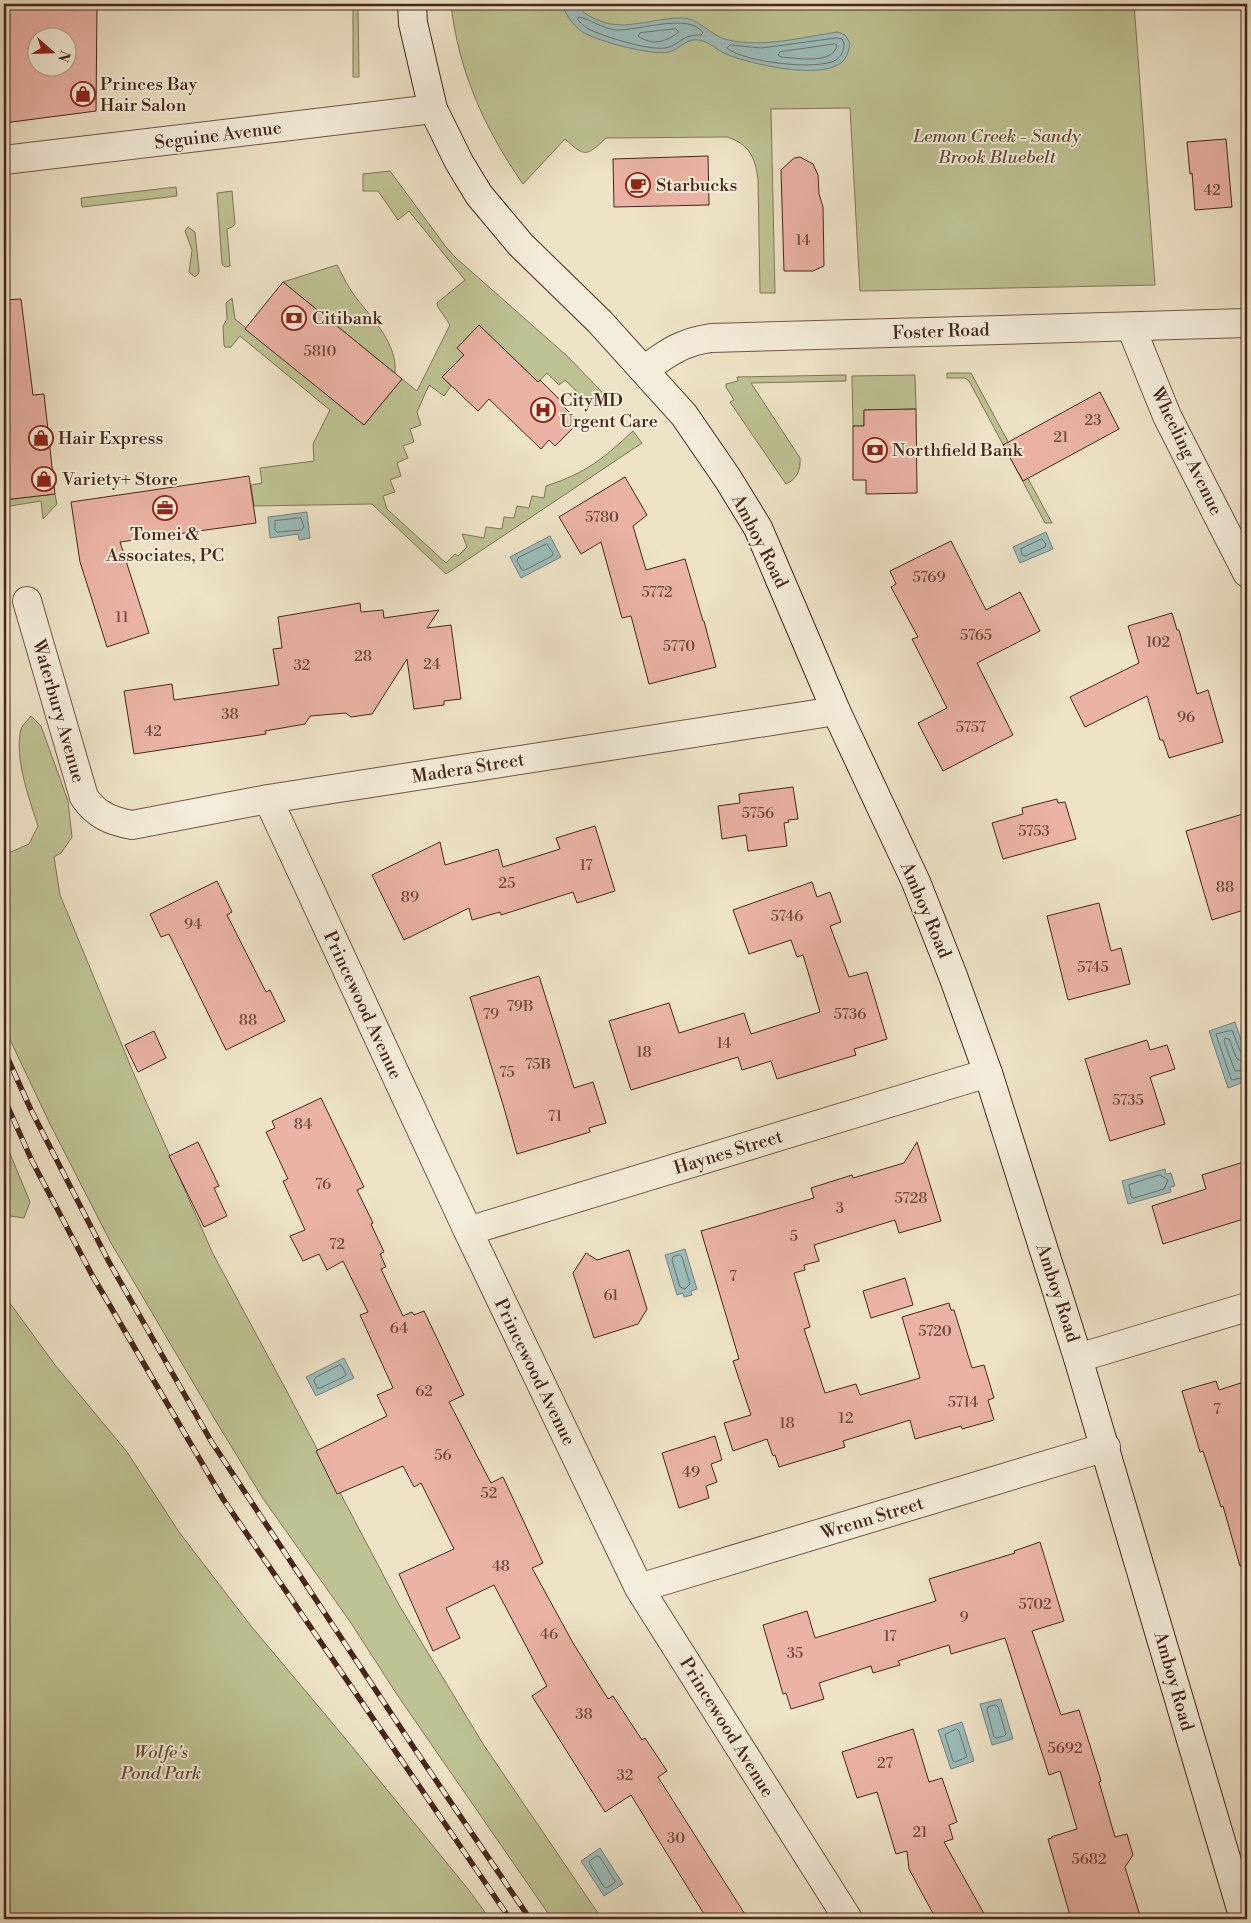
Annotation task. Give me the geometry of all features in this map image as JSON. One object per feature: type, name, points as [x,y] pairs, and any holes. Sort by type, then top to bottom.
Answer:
[{"type":"street","name":"Amboy Road","points":[[412,4],[413,23],[433,109],[464,171],[479,195],[501,222],[644,370],[684,415],[728,478],[758,528],[836,711],[916,882],[988,1073],[1106,1447],[1244,1919]]},
{"type":"street","name":"Seguine Avenue","points":[[4,160],[433,109]]},
{"type":"street","name":"Foster Road","points":[[644,370],[670,351],[693,340],[711,338],[1247,323]]},
{"type":"street","name":"Wheeling Avenue","points":[[1131,327],[1167,416],[1247,572]]},
{"type":"street","name":"Waterbury Avenue","points":[[26,601],[84,797],[91,807],[102,816]]},
{"type":"street","name":"Madera Street","points":[[102,816],[116,822],[132,825],[268,799],[836,711]]},
{"type":"street","name":"Princewood Avenue","points":[[268,799],[468,1231],[639,1588],[848,1919]]},
{"type":"street","name":"Haynes Street","points":[[468,1231],[988,1073]]},
{"type":"street","points":[[1078,1358],[1247,1307]]},
{"type":"street","name":"Wrenn Street","points":[[639,1588],[1106,1447]]},
{"type":"green space","points":[[353,4],[358,4],[359,77],[353,77]]},
{"type":"green space","name":"Lemon Creek - Sandy Brook Bluebelt","points":[[451,4],[1134,4],[1155,285],[860,291],[850,108],[771,109],[775,293],[760,293],[758,179],[753,158],[741,143],[727,137],[606,138],[594,149],[581,152],[565,139],[523,184],[485,121],[475,99],[460,52]]},
{"type":"green space","points":[[390,171],[456,258],[566,355],[606,396],[594,408],[565,380],[559,385],[547,373],[538,382],[479,325],[457,348],[464,355],[442,377],[451,386],[444,396],[429,385],[417,412],[421,425],[410,429],[414,442],[403,446],[408,458],[397,463],[401,476],[390,480],[395,492],[383,496],[387,509],[446,563],[455,554],[458,556],[467,547],[462,534],[484,538],[486,527],[502,529],[504,517],[514,518],[517,506],[529,508],[532,496],[544,498],[546,486],[572,476],[593,464],[633,431],[642,443],[446,574],[372,504],[254,506],[251,485],[262,483],[260,468],[314,461],[313,444],[330,410],[240,336],[231,347],[225,347],[224,345],[223,326],[227,319],[226,303],[232,298],[235,319],[364,425],[402,379],[417,391],[450,325],[437,303],[465,280],[409,211],[398,220],[378,191],[363,191],[363,174]]},
{"type":"green space","points":[[176,187],[177,196],[82,207],[81,198]]},
{"type":"green space","points":[[232,191],[235,224],[227,229],[230,266],[225,267],[222,264],[217,193]]},
{"type":"green space","points":[[188,227],[195,232],[199,273],[195,277],[189,272],[192,250],[185,231]]},
{"type":"green space","points":[[337,265],[351,291],[388,342],[395,363],[395,373],[283,282]]},
{"type":"green space","points":[[947,373],[971,373],[1052,523],[1045,523],[969,381],[965,378],[947,378]]},
{"type":"green space","points":[[846,375],[846,381],[751,383],[800,458],[798,474],[786,484],[730,402],[734,400],[726,384],[738,381],[737,377]]},
{"type":"green space","points":[[915,375],[916,409],[864,410],[864,426],[853,426],[852,376]]},
{"type":"green space","points":[[55,494],[57,504],[43,519],[41,501],[4,507],[4,500]]},
{"type":"green space","points":[[31,716],[41,726],[68,801],[72,837],[61,853],[54,857],[60,895],[133,1072],[213,1254],[399,1605],[483,1744],[602,1919],[552,1919],[398,1696],[351,1623],[262,1497],[111,1243],[50,1124],[4,1027],[4,855],[29,844],[38,826],[24,778],[19,752],[21,729]]},
{"type":"green space","points":[[4,1139],[30,1202],[24,1218],[10,1216],[4,1208]]},
{"type":"green space","name":"Wolfe's Pond Park","points":[[4,1295],[55,1365],[127,1452],[179,1532],[251,1626],[468,1889],[490,1919],[4,1919]]},
{"type":"water","points":[[562,4],[581,4],[583,12],[610,24],[619,25],[687,18],[699,23],[722,38],[742,42],[783,41],[838,32],[845,35],[850,43],[846,56],[841,63],[831,68],[817,70],[784,69],[751,62],[726,54],[707,42],[699,40],[687,42],[669,52],[650,52],[624,47],[588,35],[572,22]]},
{"type":"water","points":[[307,512],[310,538],[299,540],[298,534],[270,538],[268,517]]},
{"type":"water","points":[[1046,532],[1053,549],[1020,563],[1013,547]]},
{"type":"water","points":[[550,536],[561,557],[521,578],[510,557]]},
{"type":"water","points":[[1235,1022],[1247,1058],[1247,1081],[1228,1088],[1209,1031]]},
{"type":"water","points":[[1165,1169],[1166,1174],[1171,1173],[1175,1186],[1170,1187],[1171,1192],[1128,1204],[1122,1181]]},
{"type":"water","points":[[685,1249],[697,1289],[691,1291],[692,1295],[684,1297],[683,1293],[677,1295],[665,1255]]},
{"type":"water","points":[[344,1358],[354,1378],[316,1396],[306,1377]]},
{"type":"water","points":[[1001,1699],[1013,1739],[992,1745],[980,1704]]},
{"type":"water","points":[[962,1722],[974,1761],[951,1769],[938,1730]]},
{"type":"water","points":[[600,1848],[623,1884],[604,1896],[581,1861]]},
{"type":"building","points":[[4,4],[97,4],[96,111],[4,123]]},
{"type":"building","points":[[1226,139],[1232,207],[1195,210],[1187,142]]},
{"type":"building","points":[[708,156],[709,205],[614,207],[613,159]]},
{"type":"building","points":[[800,157],[813,164],[818,175],[819,194],[823,207],[824,266],[813,271],[784,271],[781,170],[794,158]]},
{"type":"building","points":[[283,282],[402,379],[364,425],[245,329]]},
{"type":"building","points":[[21,299],[33,395],[44,394],[55,494],[4,500],[4,300]]},
{"type":"building","points":[[479,325],[538,382],[540,380],[579,422],[555,446],[549,440],[541,449],[489,399],[478,411],[442,377],[464,355],[457,348]]},
{"type":"building","points":[[1100,392],[1119,429],[1023,481],[1003,445]]},
{"type":"building","points":[[916,409],[917,493],[866,494],[866,480],[853,480],[853,426],[864,426],[864,410]]},
{"type":"building","points":[[249,476],[256,523],[120,542],[149,633],[107,647],[80,562],[71,502]]},
{"type":"building","points":[[625,477],[647,515],[633,526],[646,570],[685,559],[716,667],[649,684],[631,616],[622,618],[601,542],[581,554],[559,517]]},
{"type":"building","points":[[951,541],[986,610],[1020,592],[1040,631],[977,663],[1013,735],[943,771],[918,723],[947,708],[912,639],[918,637],[891,587],[896,584],[890,571]]},
{"type":"building","points":[[360,603],[361,612],[383,610],[384,618],[439,610],[427,628],[451,625],[461,699],[444,701],[444,705],[414,709],[407,659],[372,714],[351,717],[346,713],[310,716],[305,724],[265,731],[266,734],[134,754],[124,691],[172,684],[174,700],[279,685],[273,649],[282,648],[278,617]]},
{"type":"building","points":[[1172,613],[1177,630],[1179,630],[1197,694],[1208,690],[1223,742],[1169,758],[1163,740],[1160,740],[1147,696],[1085,727],[1070,697],[1139,663],[1128,626]]},
{"type":"building","points":[[793,787],[798,819],[788,820],[789,822],[784,823],[787,846],[748,851],[746,835],[722,839],[718,806],[740,803],[739,794]]},
{"type":"building","points":[[1057,799],[1058,803],[1065,802],[1076,839],[1003,859],[992,823],[1023,814],[1022,808]]},
{"type":"building","points":[[1243,814],[1247,828],[1247,909],[1212,920],[1186,831]]},
{"type":"building","points":[[595,826],[615,891],[577,903],[573,892],[501,915],[500,912],[472,920],[469,908],[404,940],[372,875],[440,842],[445,865],[498,849],[503,867],[560,849],[556,838]]},
{"type":"building","points":[[217,881],[232,912],[227,915],[266,992],[270,990],[285,1021],[226,1050],[169,934],[161,937],[150,914]]},
{"type":"building","points":[[812,882],[817,897],[830,892],[841,922],[830,926],[849,977],[867,972],[887,1039],[854,1049],[856,1055],[777,1079],[771,1061],[742,1070],[738,1057],[631,1090],[609,1021],[669,1003],[679,1033],[744,1013],[751,1034],[820,1012],[803,955],[797,957],[791,940],[749,954],[733,910]]},
{"type":"building","points":[[1099,903],[1111,951],[1121,948],[1130,984],[1068,1000],[1047,916]]},
{"type":"building","points":[[539,976],[574,1088],[593,1082],[606,1123],[589,1128],[590,1132],[517,1154],[470,997]]},
{"type":"building","points":[[154,1031],[166,1058],[138,1072],[125,1045]]},
{"type":"building","points":[[1147,1040],[1150,1050],[1167,1045],[1175,1069],[1150,1077],[1165,1124],[1110,1141],[1085,1059]]},
{"type":"building","points":[[321,1098],[364,1187],[357,1190],[384,1252],[380,1254],[386,1267],[381,1269],[403,1316],[412,1312],[414,1315],[424,1311],[464,1395],[449,1402],[491,1483],[503,1477],[543,1563],[532,1568],[573,1643],[608,1699],[613,1696],[642,1740],[645,1738],[667,1771],[658,1777],[748,1919],[707,1919],[631,1795],[605,1812],[532,1696],[547,1686],[494,1585],[446,1608],[460,1638],[433,1651],[399,1574],[454,1549],[421,1483],[414,1487],[403,1466],[337,1494],[316,1451],[387,1416],[377,1395],[393,1388],[360,1315],[368,1312],[343,1261],[327,1270],[319,1254],[303,1261],[290,1236],[305,1230],[283,1181],[288,1179],[266,1132],[275,1128],[272,1121]]},
{"type":"building","points":[[198,1142],[219,1186],[214,1188],[227,1216],[204,1227],[169,1156]]},
{"type":"building","points":[[917,1142],[941,1221],[899,1233],[895,1220],[814,1245],[819,1261],[804,1265],[805,1270],[794,1273],[810,1327],[804,1329],[825,1393],[856,1384],[860,1395],[920,1378],[902,1317],[949,1303],[951,1310],[954,1310],[972,1368],[984,1365],[994,1398],[988,1400],[994,1420],[962,1429],[961,1426],[915,1439],[910,1420],[843,1441],[845,1447],[779,1467],[767,1439],[733,1451],[724,1423],[751,1415],[733,1361],[739,1359],[701,1231],[814,1198],[811,1188],[852,1175],[853,1178],[904,1163]]},
{"type":"building","points":[[1247,1161],[1247,1218],[1163,1244],[1152,1206],[1206,1189],[1202,1175]]},
{"type":"building","points":[[629,1250],[647,1309],[638,1324],[594,1338],[573,1273],[586,1253],[597,1260]]},
{"type":"building","points":[[905,1278],[913,1305],[871,1318],[863,1291]]},
{"type":"building","points":[[1216,1381],[1219,1390],[1247,1381],[1247,1565],[1240,1566],[1223,1506],[1221,1507],[1203,1451],[1200,1452],[1182,1391]]},
{"type":"building","points":[[715,1436],[722,1460],[711,1464],[717,1482],[706,1486],[709,1498],[679,1508],[662,1453]]},
{"type":"building","points":[[1040,1542],[1064,1621],[1032,1631],[1061,1715],[1079,1710],[1101,1781],[1099,1782],[1115,1837],[1127,1834],[1133,1855],[1125,1867],[1141,1919],[1071,1919],[1048,1839],[1077,1829],[1060,1771],[1049,1775],[1005,1638],[951,1654],[949,1645],[898,1661],[900,1665],[873,1673],[871,1666],[819,1683],[824,1699],[791,1709],[786,1693],[783,1694],[763,1625],[807,1611],[815,1638],[936,1601],[929,1579],[1015,1553],[1014,1551]]},
{"type":"building","points":[[913,1729],[929,1782],[942,1778],[957,1822],[949,1825],[953,1839],[944,1842],[987,1919],[936,1919],[909,1869],[907,1851],[896,1854],[877,1792],[857,1798],[842,1752]]},
{"type":"railway","points":[[4,1050],[31,1110],[109,1262],[211,1441],[414,1748],[530,1919]]},
{"type":"railway","points":[[4,1098],[32,1161],[92,1275],[223,1499],[510,1919]]},
{"type":"place","name":"Princes Bay Hair Salon","points":[[83,94]]},
{"type":"place","name":"Starbucks","points":[[638,185]]},
{"type":"place","name":"Citibank","points":[[294,318]]},
{"type":"place","name":"CityMD Urgent Care","points":[[543,410]]},
{"type":"place","name":"Hair Express","points":[[41,438]]},
{"type":"place","name":"Northfield Bank","points":[[875,450]]},
{"type":"place","name":"Variety+ Store","points":[[44,479]]},
{"type":"place","name":"Tomei & Associates, PC","points":[[165,508]]}]
